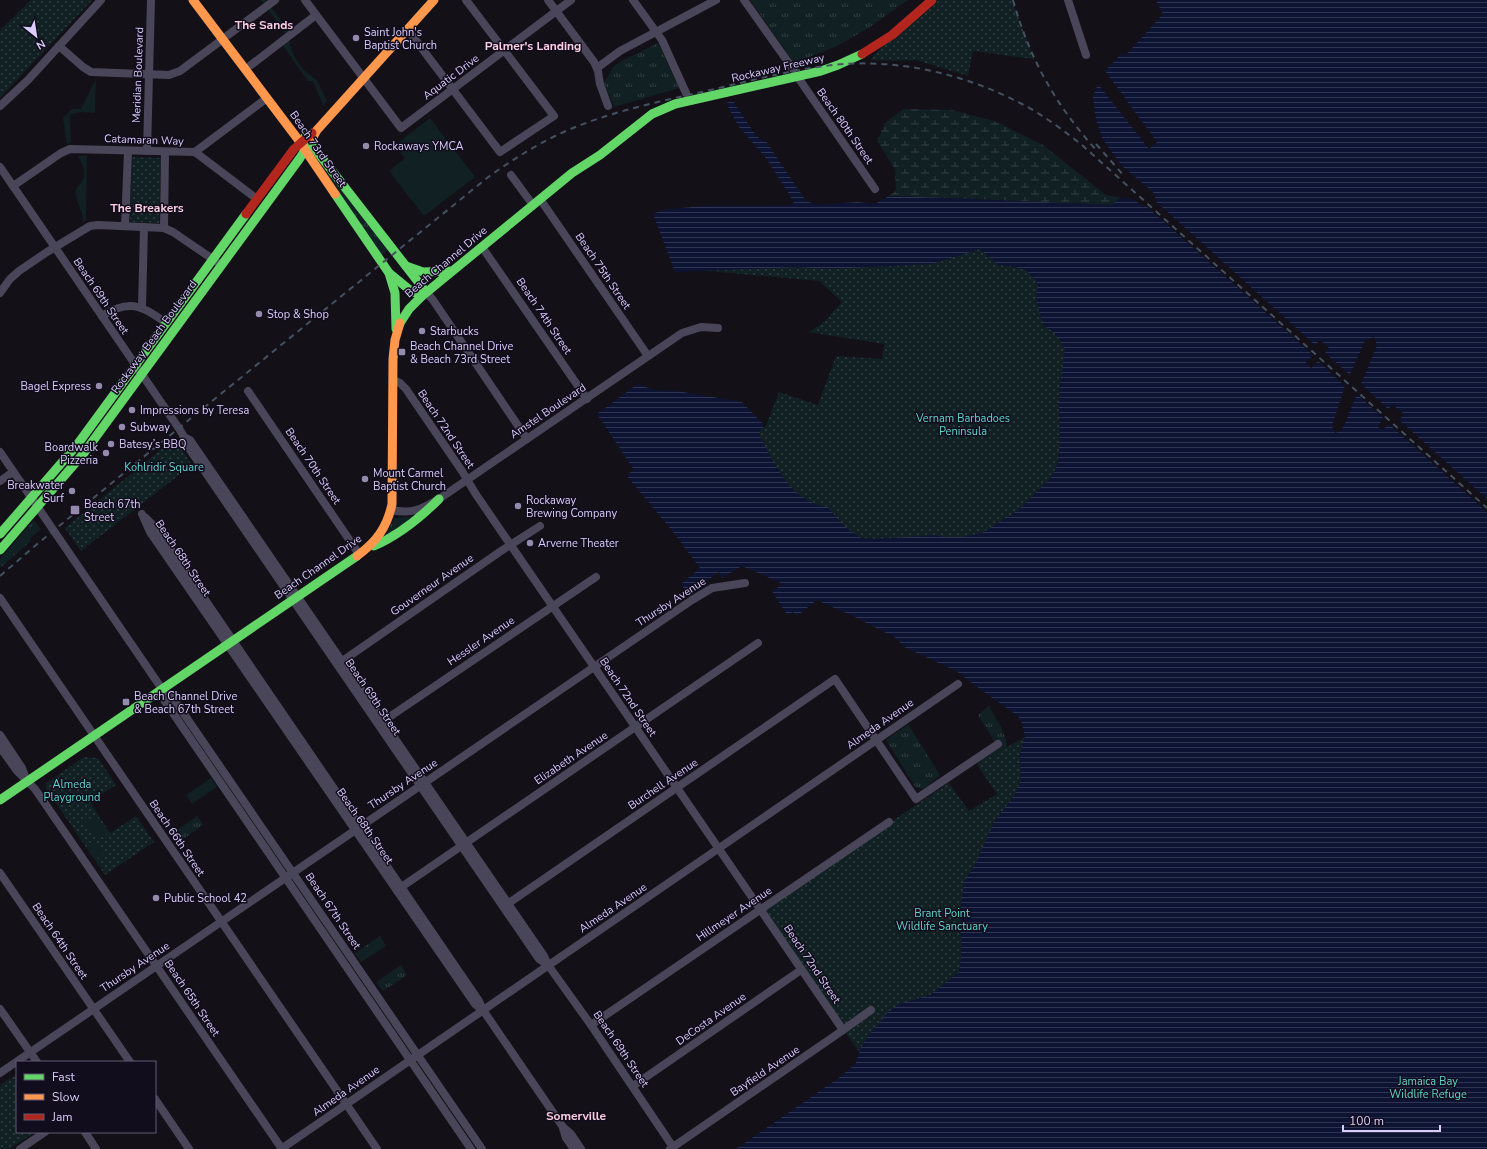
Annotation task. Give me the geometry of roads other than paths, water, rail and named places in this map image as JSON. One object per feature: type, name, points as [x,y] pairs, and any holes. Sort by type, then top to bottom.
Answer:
[{"type":"main road","name":"Beach 73rd Street","points":[[193,0],[251,65],[305,143],[390,273],[411,290],[424,294]]},
{"type":"main road","name":"Beach 73rd Street","points":[[202,0],[267,98],[406,266],[424,294]]},
{"type":"main road","name":"Rockaway Beach Boulevard","points":[[0,550],[75,465],[92,443],[221,265],[305,143],[434,0]]},
{"type":"main road","name":"Rockaway Freeway","points":[[617,137],[652,114],[666,107],[795,73],[858,47],[888,29],[922,0]]},
{"type":"main road","name":"Rockaway Freeway","points":[[617,137],[653,105],[666,98],[837,65],[865,52],[900,29],[932,0]]},
{"type":"main road","name":"Beach Channel Drive","points":[[0,800],[375,542],[383,531],[391,510],[394,353],[396,333],[406,312],[424,294],[572,173],[596,149],[617,137]]},
{"type":"main road","name":"Rockaway Beach Boulevard","points":[[0,534],[83,436],[294,149],[305,143]]},
{"type":"main road","points":[[406,266],[423,272],[452,271]]},
{"type":"main road","points":[[390,273],[395,293],[396,333]]},
{"type":"main road","points":[[83,436],[92,443]]},
{"type":"main road","points":[[368,548],[382,543],[426,513],[439,500]]},
{"type":"street","points":[[0,106],[28,80],[101,0]]},
{"type":"street","name":"Meridian Boulevard","points":[[147,151],[151,0]]},
{"type":"street","points":[[59,46],[91,72],[169,75],[177,73],[275,0]]},
{"type":"street","points":[[305,0],[364,78]]},
{"type":"street","points":[[408,30],[500,152],[554,116],[466,0]]},
{"type":"street","points":[[548,0],[593,59],[608,106]]},
{"type":"street","name":"Aquatic Drive","points":[[364,78],[401,128],[570,0]]},
{"type":"street","points":[[633,0],[662,40],[686,93]]},
{"type":"street","points":[[597,68],[620,52],[716,0]]},
{"type":"street","name":"Beach 80th Street","points":[[744,0],[874,189]]},
{"type":"street","points":[[1068,0],[1086,55]]},
{"type":"street","points":[[251,65],[316,15]]},
{"type":"street","name":"Catamaran Way","points":[[12,186],[68,150],[195,152],[267,98]]},
{"type":"street","points":[[125,226],[128,151]]},
{"type":"street","points":[[164,228],[165,152]]},
{"type":"street","points":[[195,152],[257,199]]},
{"type":"street","name":"Beach 69th Street","points":[[0,167],[135,364],[184,437],[186,444],[295,598],[506,905],[544,956],[548,966],[633,1086],[672,1148]]},
{"type":"street","points":[[511,175],[533,205]]},
{"type":"street","name":"Beach 75th Street","points":[[540,199],[648,356]]},
{"type":"street","points":[[0,293],[6,283],[14,275],[55,247],[90,226],[164,228],[173,232],[221,265]]},
{"type":"street","points":[[142,308],[144,227]]},
{"type":"street","name":"Beach 74th Street","points":[[482,247],[587,399]]},
{"type":"street","name":"Beach 73rd Street","points":[[424,294],[433,300],[527,439]]},
{"type":"street","points":[[102,316],[120,307],[133,306],[150,311],[166,323]]},
{"type":"street","name":"Amstel Boulevard","points":[[391,510],[408,513],[416,511],[439,500],[685,332],[701,327],[718,328]]},
{"type":"street","name":"Beach 72nd Street","points":[[393,380],[406,389],[510,545],[843,1030]]},
{"type":"street","name":"Beach 70th Street","points":[[248,391],[359,554]]},
{"type":"street","name":"Beach 67th Street","points":[[0,452],[162,689],[164,700],[289,874],[414,1057],[482,1149]]},
{"type":"street","points":[[0,481],[13,472]]},
{"type":"street","name":"Beach 68th Street","points":[[230,643],[156,528],[142,514],[150,532],[230,643],[445,956],[480,1001],[483,1010],[563,1127],[571,1134],[581,1149]]},
{"type":"street","name":"Gouverneur Avenue","points":[[340,663],[510,545],[540,526]]},
{"type":"street","name":"Hessler Avenue","points":[[381,723],[596,577]]},
{"type":"street","name":"Thursby Avenue","points":[[17,1061],[692,600],[719,586],[745,583]]},
{"type":"street","name":"Beach 66th Street","points":[[0,598],[378,1149]]},
{"type":"street","name":"Elizabeth Avenue","points":[[399,889],[758,643]]},
{"type":"street","name":"Burchell Avenue","points":[[506,905],[836,679],[877,739]]},
{"type":"street","name":"Almeda Avenue","points":[[282,1149],[958,684]]},
{"type":"street","name":"Beach 65th Street","points":[[0,735],[22,768],[28,782]]},
{"type":"street","points":[[877,739],[916,799],[998,744]]},
{"type":"street","name":"Beach 65th Street","points":[[0,747],[17,771],[35,789],[282,1149]]},
{"type":"street","name":"Hillmeyer Avenue","points":[[591,1025],[889,822]]},
{"type":"street","name":"Beach 64th Street","points":[[0,873],[129,1061]]},
{"type":"street","name":"DeCosta Avenue","points":[[633,1086],[801,970]]},
{"type":"street","points":[[0,1008],[36,1061]]},
{"type":"street","name":"Bayfield Avenue","points":[[672,1148],[871,1010]]},
{"type":"street","name":"Beach 67th Street","points":[[414,1057],[471,1149]]},
{"type":"street","name":"Thursby Avenue","points":[[0,1073],[16,1062]]},
{"type":"street","points":[[156,1100],[189,1149]]},
{"type":"street","name":"Beach 68th Street","points":[[563,1127],[566,1138],[574,1149]]},
{"type":"street","points":[[20,1149],[44,1133]]},
{"type":"street","points":[[86,1133],[96,1149]]},
{"type":"water","points":[[1487,0],[1487,1149],[736,1149],[840,1077],[856,1063],[860,1049],[866,1039],[887,1013],[899,1004],[930,995],[959,972],[961,959],[961,903],[964,882],[976,863],[994,822],[1014,796],[1021,780],[1020,754],[1025,737],[1022,723],[1018,716],[956,671],[904,647],[896,638],[821,602],[818,599],[797,616],[793,612],[787,615],[772,591],[783,584],[742,566],[722,578],[719,572],[688,595],[681,584],[700,568],[673,532],[626,475],[634,470],[597,414],[639,383],[642,386],[655,390],[677,391],[742,402],[764,425],[759,434],[785,480],[804,498],[815,504],[828,507],[843,525],[861,538],[878,539],[935,535],[944,537],[961,537],[982,533],[1017,511],[1051,478],[1058,463],[1060,434],[1060,384],[1065,350],[1061,341],[1052,331],[1044,326],[1037,302],[1038,288],[1036,281],[1027,271],[1016,267],[998,265],[980,249],[932,264],[829,269],[798,267],[675,272],[653,214],[662,210],[702,206],[791,205],[794,202],[766,158],[739,127],[726,103],[733,101],[755,134],[759,138],[766,141],[806,201],[817,205],[857,202],[875,204],[887,197],[895,196],[1112,205],[1119,198],[1129,198],[1149,207],[1156,199],[1153,192],[1122,166],[1103,140],[1096,120],[1093,97],[1098,84],[1149,149],[1157,142],[1105,71],[1122,53],[1125,56],[1163,14],[1156,1]]},
{"type":"railway","points":[[1013,0],[1028,43],[1046,81],[1069,117],[1098,152]]},
{"type":"railway","points":[[0,576],[185,423],[487,178],[529,150],[555,136],[590,121],[664,100],[784,73],[817,67],[857,63],[906,66],[977,84],[1000,93],[1030,108],[1053,123],[1082,145],[1487,508]]},
{"type":"railway","points":[[1096,144],[1125,177]]},
{"type":"place","name":"Saint John's Baptist Church","points":[[356,38]]},
{"type":"place","name":"Rockaways YMCA","points":[[366,146]]},
{"type":"place","name":"Stop & Shop","points":[[259,314]]},
{"type":"place","name":"Starbucks","points":[[422,331]]},
{"type":"place","name":"Beach Channel Drive & Beach 73rd Street","points":[[402,352]]},
{"type":"place","name":"Bagel Express","points":[[99,386]]},
{"type":"place","name":"Impressions by Teresa","points":[[132,410]]},
{"type":"place","name":"Subway","points":[[122,427]]},
{"type":"place","name":"Batesy’s BBQ","points":[[111,444]]},
{"type":"place","name":"Boardwalk Pizzeria","points":[[106,453]]},
{"type":"place","name":"Mount Carmel Baptist Church","points":[[365,479]]},
{"type":"place","name":"Breakwater Surf","points":[[72,491]]},
{"type":"place","name":"Rockaway Brewing Company","points":[[518,506]]},
{"type":"place","name":"Beach 67th Street","points":[[75,510]]},
{"type":"place","name":"Arverne Theater","points":[[530,543]]},
{"type":"place","name":"Beach Channel Drive & Beach 67th Street","points":[[126,702]]},
{"type":"place","name":"Public School 42","points":[[156,898]]},
{"type":"district","name":"The Sands","points":[[264,25]]},
{"type":"district","name":"Palmer's Landing","points":[[533,46]]},
{"type":"district","name":"The Breakers","points":[[147,208]]},
{"type":"district","name":"Somerville","points":[[576,1116]]},
{"type":"park label","name":"Vernam Barbadoes Peninsula","points":[[963,424]]},
{"type":"park label","name":"Kohlridir Square","points":[[164,467]]},
{"type":"park label","name":"Almeda Playground","points":[[72,790]]},
{"type":"park label","name":"Brant Point Wildlife Sanctuary","points":[[942,919]]},
{"type":"park label","name":"Jamaica Bay Wildlife Refuge","points":[[1428,1087]]}]
